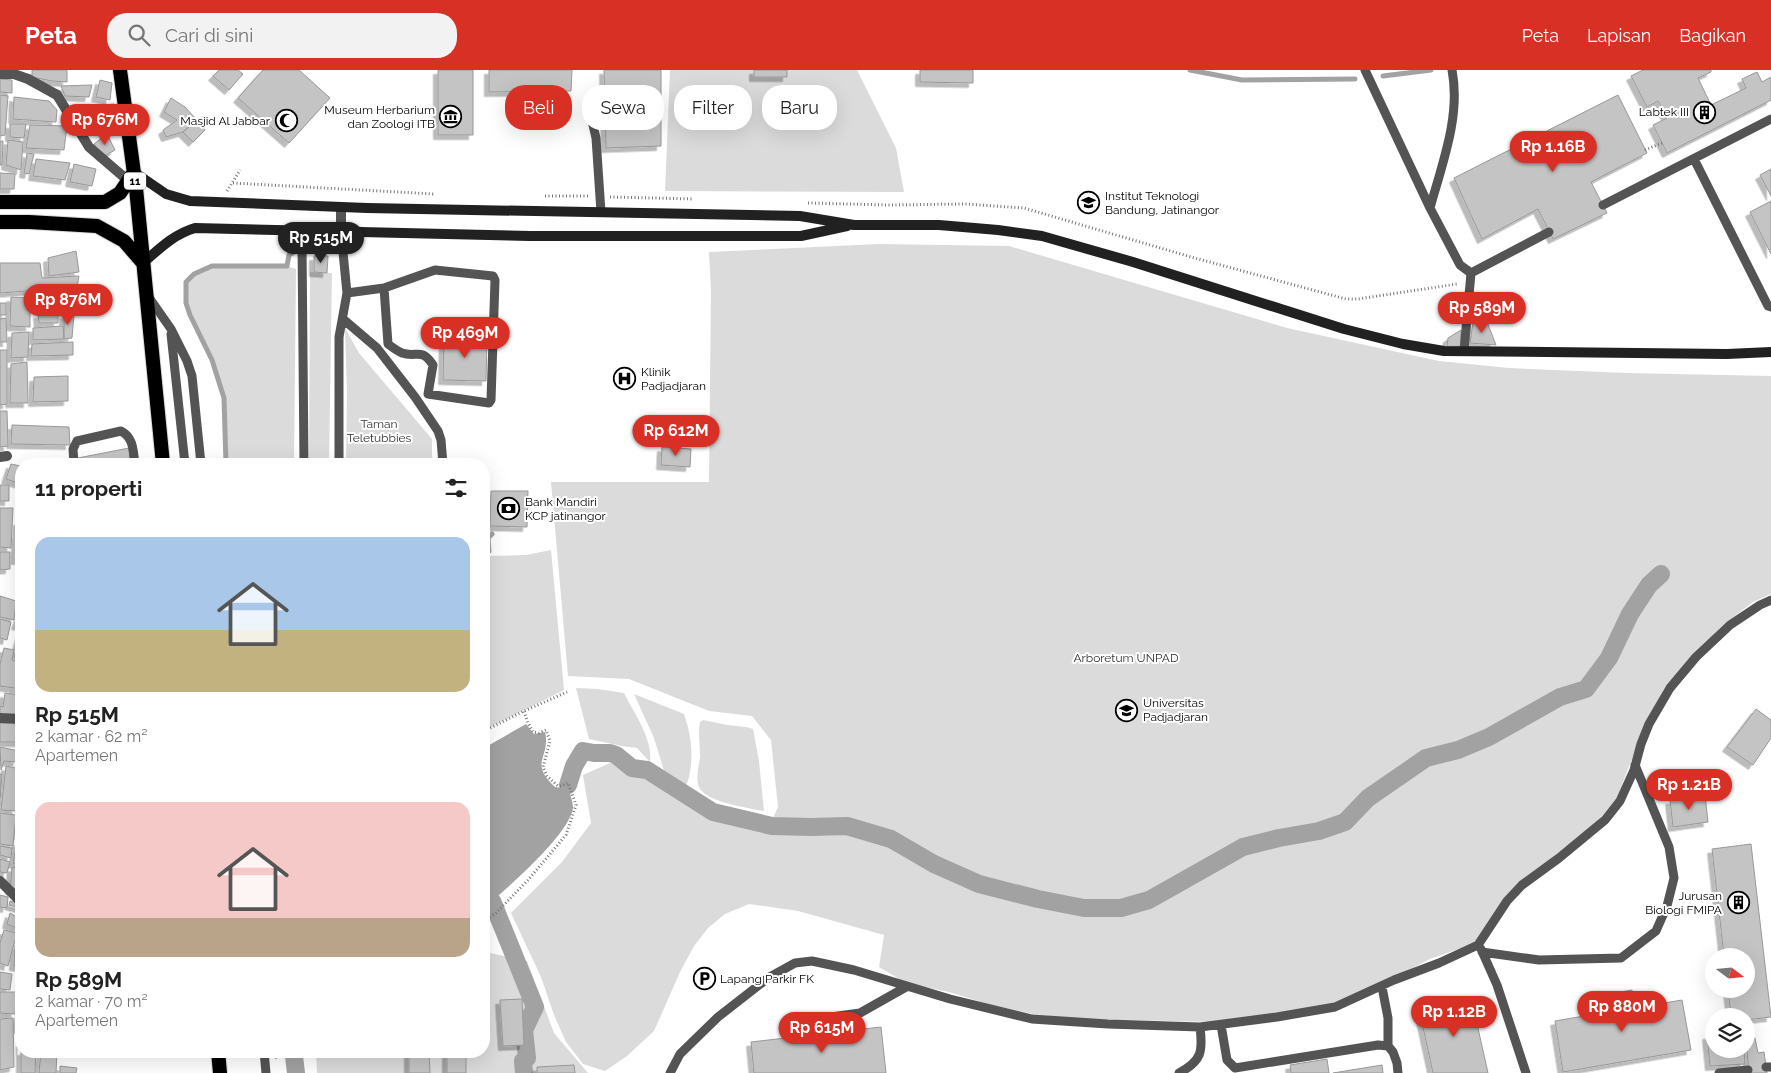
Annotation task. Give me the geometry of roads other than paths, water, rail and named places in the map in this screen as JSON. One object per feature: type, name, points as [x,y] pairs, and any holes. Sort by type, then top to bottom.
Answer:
[{"type":"highway","name":"11","points":[[120,70],[163,458]]},
{"type":"highway","points":[[0,202],[105,202],[120,193],[133,180]]},
{"type":"highway","points":[[0,222],[97,226],[124,241],[143,263]]},
{"type":"highway","points":[[219,1058],[220,1073]]},
{"type":"main road","points":[[133,180],[174,198],[190,202],[342,207],[800,216],[854,225],[939,225],[998,230],[1042,236],[1133,262],[1373,337],[1444,350],[1728,354],[1771,352]]},
{"type":"main road","points":[[143,263],[165,243],[195,228],[530,236],[801,236],[854,225]]},
{"type":"street","points":[[0,74],[14,74],[28,79],[57,95],[89,147],[133,180]]},
{"type":"street","points":[[341,232],[342,207]]},
{"type":"street","points":[[0,718],[15,719]]},
{"type":"street","points":[[0,882],[15,896]]},
{"type":"lane","points":[[1365,70],[1430,208],[1460,264],[1471,273]]},
{"type":"lane","points":[[1430,208],[1449,137],[1454,94],[1452,70]]},
{"type":"lane","points":[[1603,205],[1771,119]]},
{"type":"lane","points":[[594,130],[601,212]]},
{"type":"lane","points":[[1694,159],[1768,306],[1771,307]]},
{"type":"lane","points":[[293,231],[297,233],[302,244],[304,458]]},
{"type":"lane","points":[[339,458],[339,337],[348,293],[341,232]]},
{"type":"lane","points":[[1471,273],[1549,232]]},
{"type":"lane","points":[[348,293],[384,288],[435,270],[493,276],[495,280],[492,400],[489,403],[428,394],[433,365],[428,357],[422,353],[401,352],[388,344],[384,288]]},
{"type":"lane","points":[[1464,350],[1471,273]]},
{"type":"lane","points":[[146,294],[171,329],[187,361],[192,376],[200,458]]},
{"type":"lane","points":[[343,319],[377,348],[424,410],[438,431],[442,458]]},
{"type":"lane","points":[[171,329],[184,458]]},
{"type":"lane","points":[[74,458],[73,449],[77,441],[121,431],[131,439],[134,458]]},
{"type":"lane","points":[[1480,948],[1507,901],[1522,885],[1559,858],[1605,820],[1620,801],[1649,724],[1670,688],[1696,657],[1730,625],[1771,600]]},
{"type":"lane","points":[[670,1073],[680,1054],[718,1016],[768,978],[795,963],[812,961],[840,967],[906,987],[1032,1019],[1116,1025],[1200,1027],[1277,1018],[1335,1007],[1480,948],[1539,960],[1621,958],[1656,931],[1667,906],[1674,878],[1669,847],[1635,765]]},
{"type":"lane","points":[[1480,948],[1497,985],[1526,1073]]},
{"type":"lane","points":[[814,1018],[860,1013],[906,987]]},
{"type":"lane","points":[[1382,987],[1388,1018],[1388,1046],[1398,1063],[1398,1073]]},
{"type":"lane","points":[[1220,1025],[1227,1060],[1235,1068],[1378,1045],[1388,1046]]},
{"type":"lane","points":[[1179,1073],[1191,1067],[1200,1054],[1200,1027]]},
{"type":"lane","points":[[265,1058],[266,1073]]},
{"type":"lane","points":[[1719,1073],[1748,1070]]},
{"type":"waterway","points":[[1190,70],[1242,80],[1355,79]]},
{"type":"waterway","points":[[1383,76],[1431,70]]},
{"type":"waterway","points":[[226,458],[224,398],[212,360],[186,303],[186,282],[194,274],[212,266],[287,266],[289,255],[294,252]]},
{"type":"waterway","points":[[568,785],[574,766],[583,751],[610,753],[616,755],[632,768],[647,770],[713,812],[772,826],[847,826],[891,839],[934,864],[979,884],[1084,908],[1121,908],[1149,900],[1243,847],[1319,831],[1345,822],[1368,798],[1426,758],[1458,750],[1489,737],[1560,697],[1586,689],[1609,658],[1630,614],[1649,585],[1661,574]]},
{"type":"waterway","points":[[492,901],[535,1007],[524,1030],[527,1058],[523,1061],[524,1073]]},
{"type":"waterway","points":[[294,1058],[296,1073]]},
{"type":"place","name":"Labtek III","points":[[1705,112]]},
{"type":"place","name":"Museum Herbarium dan Zoologi ITB","points":[[451,117]]},
{"type":"place","name":"Masjid Al Jabbar","points":[[286,121]]},
{"type":"place","name":"Institut Teknologi Bandung, Jatinangor","points":[[1089,203]]},
{"type":"place","name":"Klinik Padjadjaran","points":[[625,379]]},
{"type":"place","name":"Bank Mandiri KCP jatinangor","points":[[509,509]]},
{"type":"place","name":"Universitas Padjadjaran","points":[[1127,710]]},
{"type":"place","name":"Jurusan Biologi FMIPA","points":[[1738,903]]},
{"type":"place","name":"Lapang Parkir FK","points":[[704,979]]},
{"type":"park label","name":"Taman Teletubbies","points":[[379,431]]},
{"type":"park label","name":"Arboretum UNPAD","points":[[1126,658]]}]
